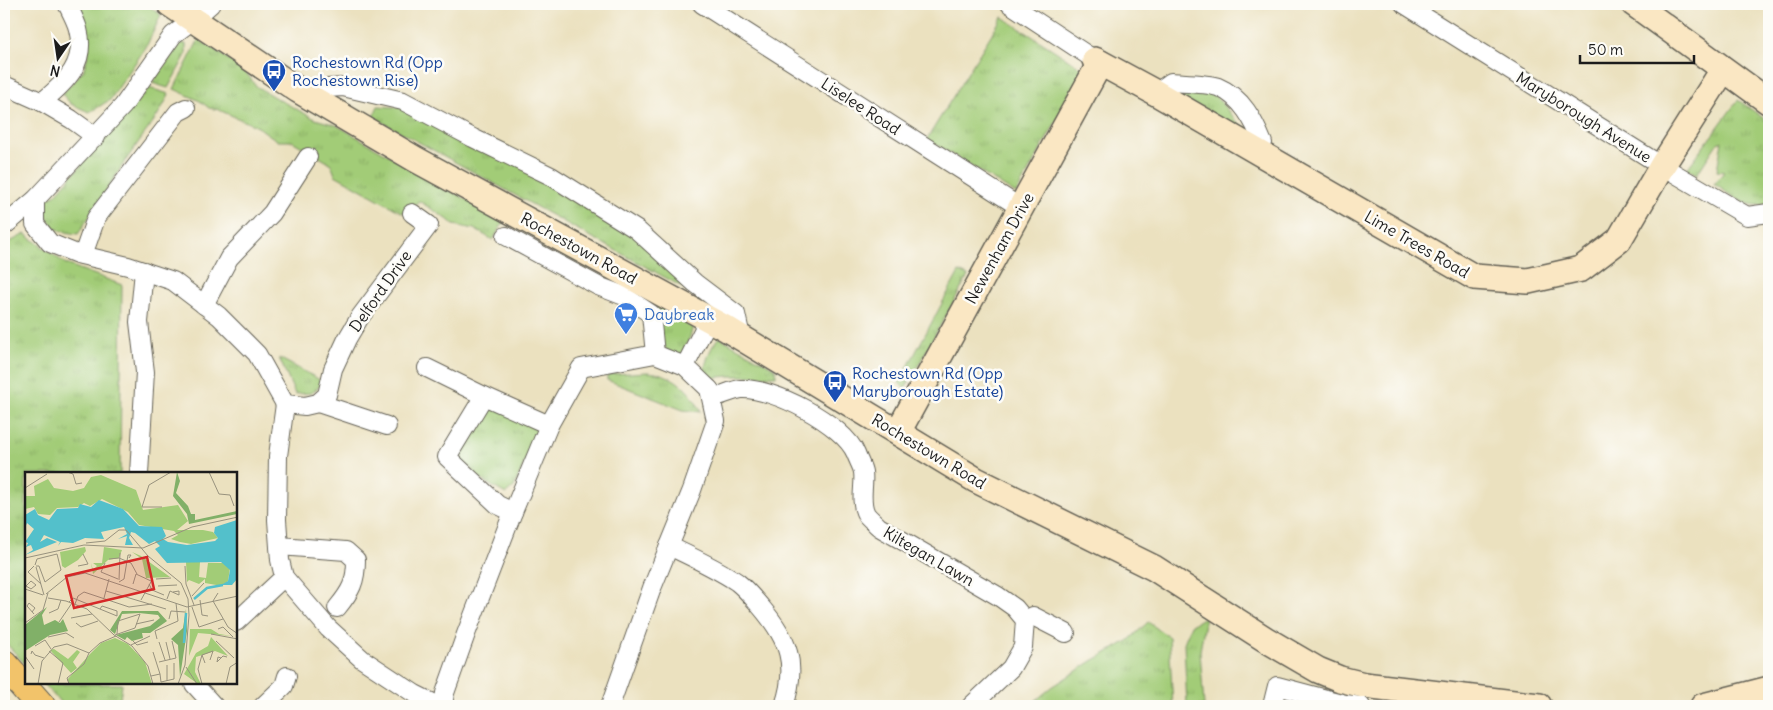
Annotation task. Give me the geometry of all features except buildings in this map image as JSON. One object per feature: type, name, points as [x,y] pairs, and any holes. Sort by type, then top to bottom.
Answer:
[{"type":"highway","points":[[4,664],[41,706]]},
{"type":"main road","name":"Rochestown Road","points":[[170,4],[202,12],[298,90],[416,159],[741,337],[976,480],[1154,568],[1265,639],[1318,670],[1364,685],[1526,705]]},
{"type":"main road","points":[[1634,4],[1769,102]]},
{"type":"main road","name":"Newenham Drive","points":[[898,432],[1020,208],[1097,61]]},
{"type":"main road","name":"Lime Trees Road","points":[[1097,61],[1474,277],[1528,281],[1581,269],[1619,240],[1662,166],[1723,70]]},
{"type":"main road","points":[[1718,705],[1764,695]]},
{"type":"street","points":[[42,102],[63,85],[78,63],[81,47],[78,29],[67,4]]},
{"type":"street","name":"Liselee Road","points":[[702,4],[1020,208]]},
{"type":"street","points":[[1010,4],[1097,61]]},
{"type":"street","name":"Maryborough Avenue","points":[[1404,4],[1662,166],[1747,216],[1769,213]]},
{"type":"street","points":[[4,226],[35,200],[124,106],[173,35],[202,12]]},
{"type":"street","points":[[1156,94],[1171,82],[1218,87],[1238,100],[1254,122],[1263,144],[1259,153]]},
{"type":"street","points":[[4,85],[42,102],[96,136]]},
{"type":"street","points":[[298,90],[343,87],[404,101],[473,138],[551,176],[636,230],[695,283],[736,314],[741,337]]},
{"type":"street","points":[[83,255],[96,218],[178,112],[186,108]]},
{"type":"street","points":[[204,304],[229,258],[272,213],[308,157]]},
{"type":"street","points":[[35,200],[35,224],[50,243],[83,255],[174,281],[219,316],[257,354],[285,404],[278,456],[279,546],[284,577],[328,628],[362,659],[415,694],[441,706],[513,512],[548,425],[581,368],[655,354],[685,366],[709,389],[716,421],[692,490],[669,546],[610,706]]},
{"type":"street","name":"Delford Drive","points":[[318,403],[328,395],[333,370],[347,339],[360,317],[429,225],[412,213]]},
{"type":"street","points":[[506,236],[598,286],[624,296],[650,314],[655,354]]},
{"type":"street","points":[[139,472],[145,372],[139,322],[144,271]]},
{"type":"street","points":[[685,366],[709,319]]},
{"type":"street","points":[[427,368],[548,425]]},
{"type":"street","name":"Kiltegan Lawn","points":[[709,389],[715,397],[739,389],[756,390],[808,410],[830,426],[845,438],[855,452],[863,472],[862,497],[866,514],[879,527],[998,596],[1015,608],[1025,620]]},
{"type":"street","points":[[484,396],[448,457],[498,505],[513,512]]},
{"type":"street","points":[[285,404],[305,406],[318,403],[387,426]]},
{"type":"street","points":[[279,546],[346,551],[356,560],[356,576],[350,593],[337,608]]},
{"type":"street","points":[[669,546],[738,583],[772,620],[787,644],[790,653],[791,673],[788,695],[784,706]]},
{"type":"street","points":[[238,620],[284,577]]},
{"type":"street","points":[[971,706],[1011,668],[1023,647],[1025,620],[1033,616],[1066,633]]},
{"type":"street","points":[[263,706],[284,686],[287,676]]},
{"type":"street","points":[[195,685],[214,706]]},
{"type":"street","points":[[1272,706],[1277,686],[1345,704],[1361,706]]},
{"type":"green space","points":[[77,4],[146,4],[161,15],[146,47],[110,100],[89,112],[71,104],[62,94],[83,71],[88,55],[78,29]]},
{"type":"green space","points":[[1002,17],[1085,70],[1016,194],[927,139]]},
{"type":"green space","points":[[199,39],[245,71],[256,86],[274,97],[315,119],[336,125],[504,221],[493,240],[474,229],[454,225],[419,201],[409,213],[401,212],[335,175],[331,164],[292,141],[278,141],[258,127],[219,110],[209,108],[200,101],[174,89]]},
{"type":"green space","points":[[181,43],[186,44],[186,55],[168,88],[152,83]]},
{"type":"green space","points":[[149,88],[169,94],[156,118],[78,234],[56,229],[46,214],[45,205],[47,201],[55,195]]},
{"type":"green space","points":[[1177,89],[1212,92],[1240,125],[1245,134],[1173,97]]},
{"type":"green space","points":[[1738,100],[1769,122],[1769,204],[1753,205],[1746,203],[1714,184],[1724,172],[1717,171],[1722,141],[1716,145],[1697,174],[1687,169]]},
{"type":"green space","points":[[378,106],[407,108],[504,157],[635,234],[713,301],[686,289],[373,117]]},
{"type":"green space","points":[[25,234],[66,264],[122,285],[120,472],[25,472],[25,664],[4,641],[4,245]]},
{"type":"green space","points":[[959,272],[968,276],[905,389],[899,383]]},
{"type":"green space","points":[[646,298],[693,324],[682,356],[672,357],[665,347],[660,333],[660,316]]},
{"type":"green space","points":[[719,337],[776,369],[776,376],[710,378],[704,371],[709,353]]},
{"type":"green space","points":[[279,358],[324,382],[312,393],[295,394]]},
{"type":"green space","points":[[648,372],[662,374],[676,381],[691,395],[701,412],[683,410],[607,380],[607,376],[613,374]]},
{"type":"green space","points":[[491,405],[538,430],[514,487],[506,494],[483,481],[462,461],[460,445],[485,408]]},
{"type":"green space","points":[[1206,616],[1200,651],[1204,706],[1187,706],[1184,643],[1191,625]]},
{"type":"green space","points":[[1148,622],[1169,637],[1173,706],[1029,706],[1052,687],[1092,661],[1128,641]]},
{"type":"green space","points":[[44,685],[122,685],[120,700],[126,706],[64,706]]},
{"type":"place","name":"Rochestown Rd (Opp Rochestown Rise)","points":[[274,92]]},
{"type":"place","name":"Daybreak","points":[[626,335]]},
{"type":"place","name":"Rochestown Rd (Opp Maryborough Estate)","points":[[835,403]]}]
